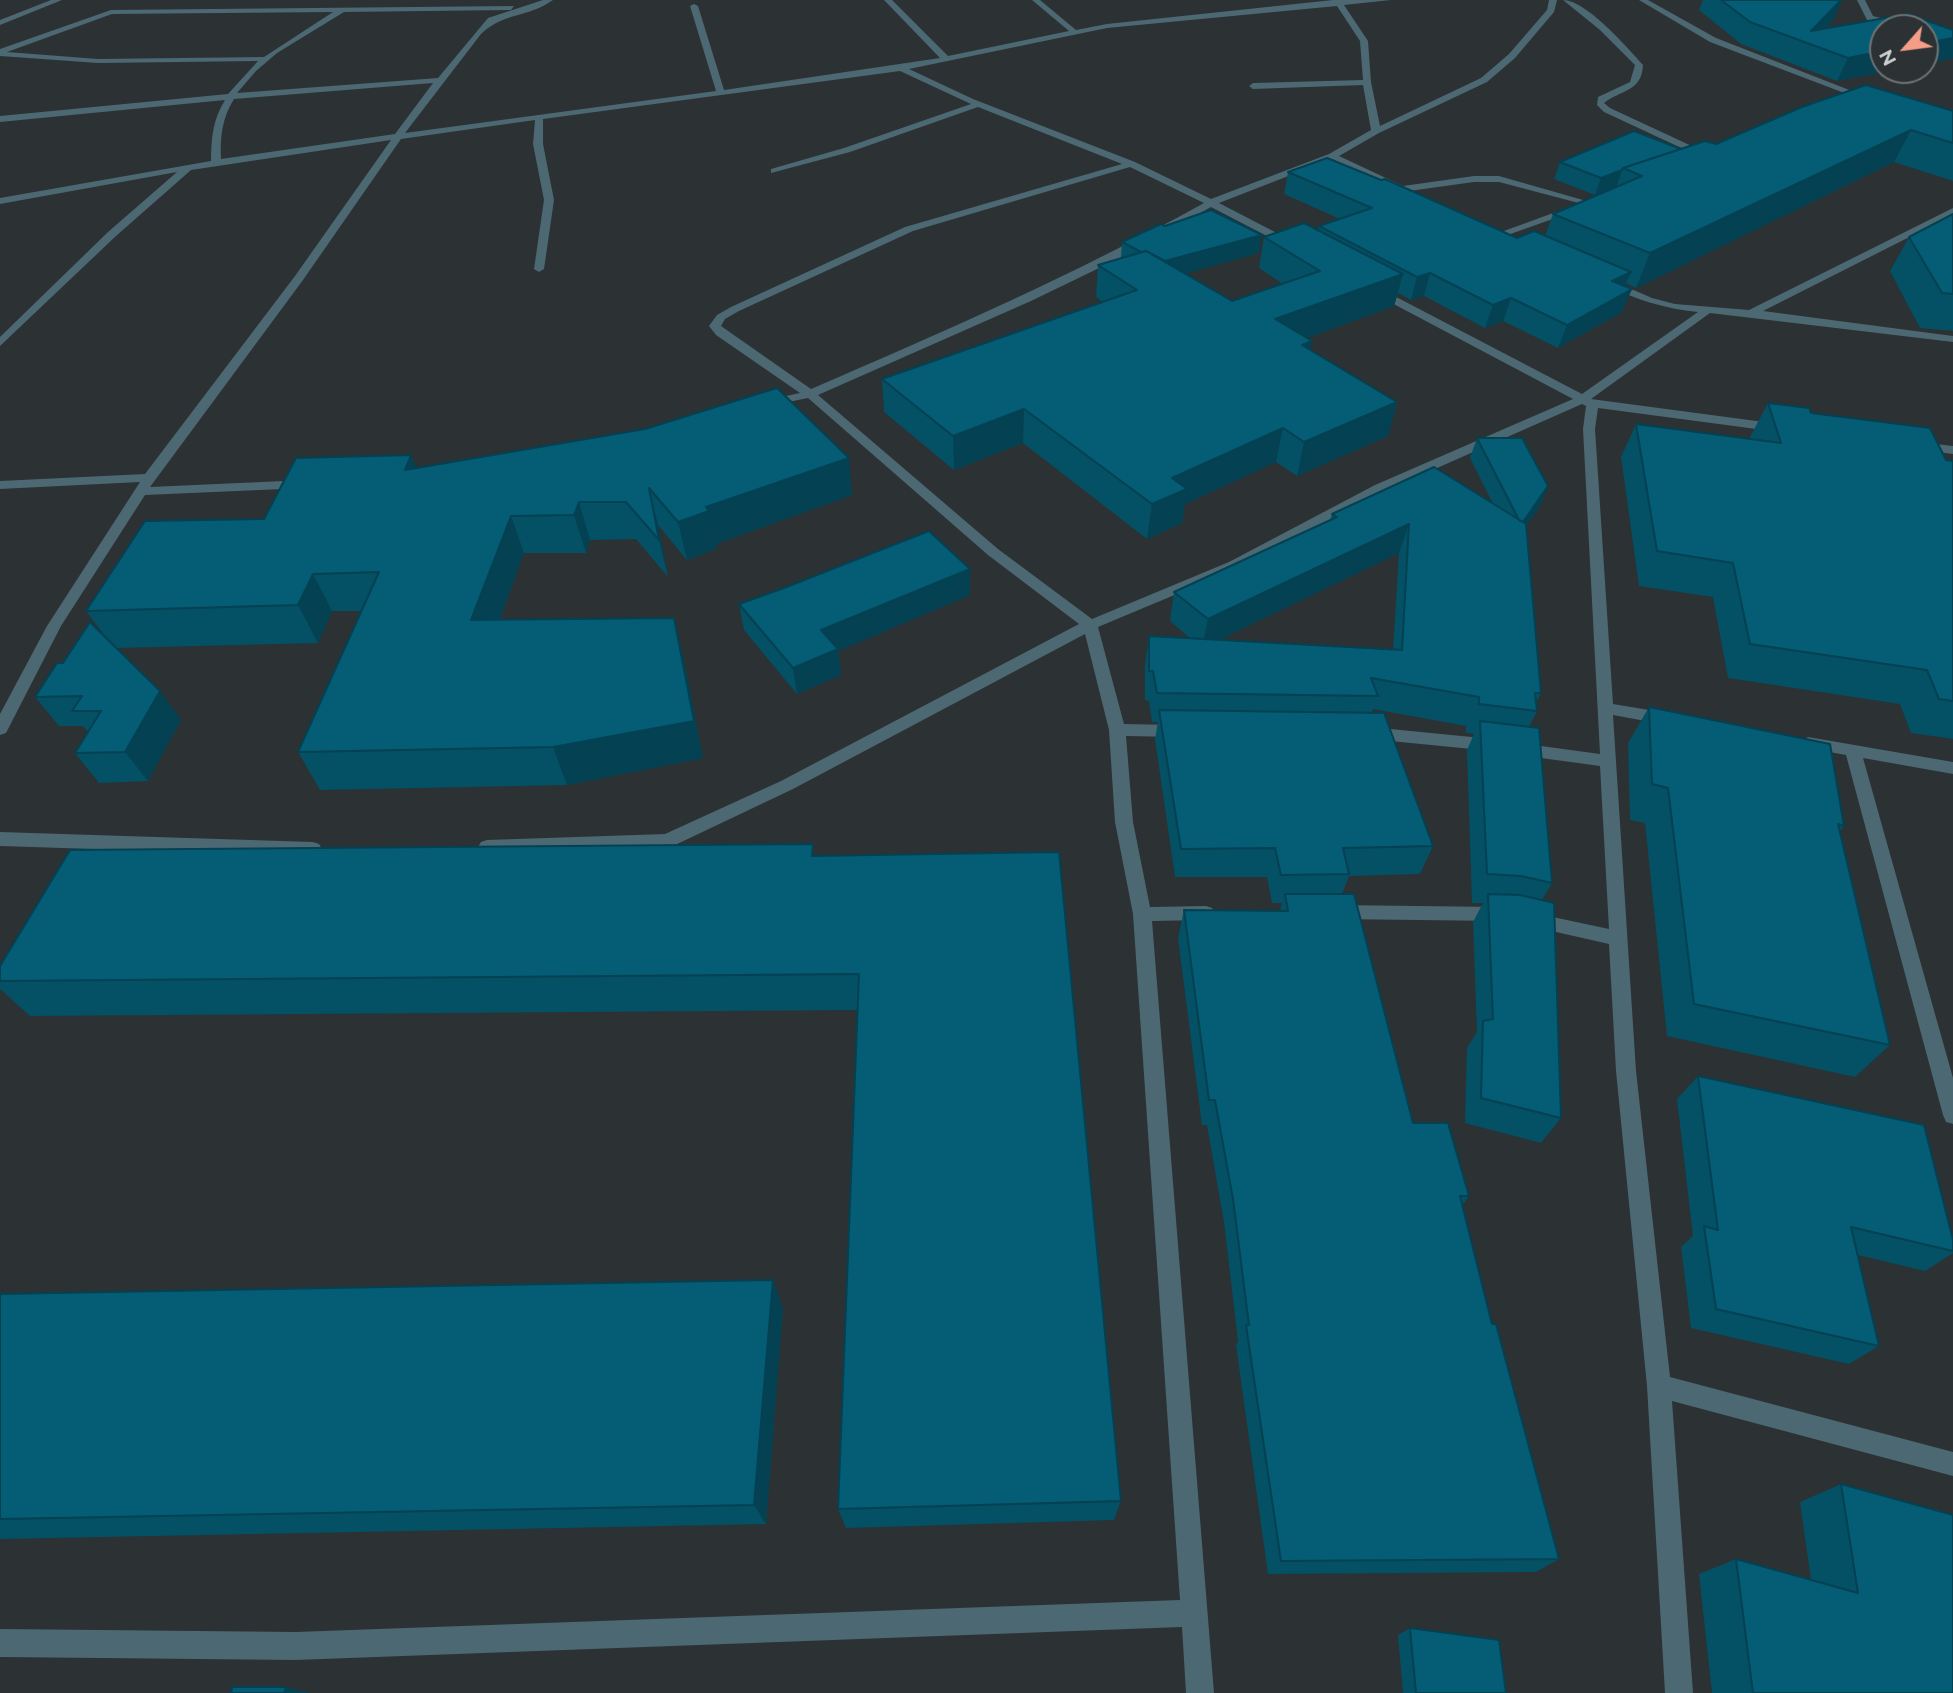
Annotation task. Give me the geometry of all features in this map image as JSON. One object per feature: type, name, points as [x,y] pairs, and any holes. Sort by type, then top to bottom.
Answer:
[{"type":"street","points":[[0,23],[58,0]]},
{"type":"street","points":[[216,162],[216,140],[230,97],[247,72],[263,59],[361,0]]},
{"type":"street","points":[[0,729],[54,626],[149,478],[299,278],[396,138],[491,20],[533,8],[550,0]]},
{"type":"street","points":[[888,0],[945,58]]},
{"type":"street","points":[[1036,0],[1074,32]]},
{"type":"street","points":[[1235,0],[1247,12]]},
{"type":"street","points":[[0,201],[216,162],[901,68],[1074,32],[1339,2],[1387,0]]},
{"type":"street","points":[[758,407],[810,394],[1027,299],[1120,254],[1212,202],[1332,156],[1376,131],[1484,79],[1529,39],[1551,10],[1553,0]]},
{"type":"street","points":[[1567,0],[1602,28],[1639,65],[1640,73],[1633,86],[1601,99],[1600,103],[1607,110],[1710,159]]},
{"type":"street","points":[[1643,0],[1713,40],[1880,104],[1862,106]]},
{"type":"street","points":[[1861,0],[1869,16]]},
{"type":"street","points":[[111,12],[118,2]]},
{"type":"street","points":[[1339,2],[1364,41],[1367,82],[1376,131]]},
{"type":"street","points":[[694,6],[719,91]]},
{"type":"street","points":[[0,53],[16,44],[111,12],[533,8]]},
{"type":"street","points":[[0,41],[16,44]]},
{"type":"street","points":[[0,53],[98,61],[263,59]]},
{"type":"street","points":[[901,68],[975,106],[1062,135],[1132,164],[1212,202],[1303,252]]},
{"type":"street","points":[[0,119],[440,80]]},
{"type":"street","points":[[1253,86],[1367,82]]},
{"type":"street","points":[[774,171],[846,150],[975,106]]},
{"type":"street","points":[[539,119],[538,144],[549,200],[539,269]]},
{"type":"street","points":[[1698,163],[1721,155]]},
{"type":"street","points":[[1332,156],[1427,201]]},
{"type":"street","points":[[1132,164],[909,229],[721,317],[715,326],[720,333],[810,394],[993,552],[1090,625],[1117,730],[1124,822],[1142,914],[1200,1693]]},
{"type":"street","points":[[0,343],[112,234],[188,167]]},
{"type":"street","points":[[1403,189],[1474,179],[1499,179],[1587,204]]},
{"type":"street","points":[[1498,234],[1599,200]]},
{"type":"street","points":[[1751,313],[1953,211]]},
{"type":"street","points":[[1486,229],[1521,245]]},
{"type":"street","points":[[1592,276],[1648,300],[1705,312],[1751,313],[1953,339]]},
{"type":"street","points":[[1360,283],[1483,345],[1586,402],[1786,429]]},
{"type":"street","points":[[462,848],[667,841],[788,785],[1090,625],[1234,565],[1380,488],[1586,402],[1705,312]]},
{"type":"street","points":[[1586,402],[1607,709],[1626,1071],[1659,1386],[1679,1693]]},
{"type":"street","points":[[1898,443],[1953,450]]},
{"type":"street","points":[[0,485],[149,478]]},
{"type":"street","points":[[141,491],[319,483]]},
{"type":"street","points":[[1607,709],[1689,723]]},
{"type":"street","points":[[1117,730],[1199,731]]},
{"type":"street","points":[[1350,733],[1481,743],[1610,761]]},
{"type":"street","points":[[1784,739],[1953,768]]},
{"type":"street","points":[[1853,751],[1953,1115]]},
{"type":"street","points":[[0,839],[326,850]]},
{"type":"street","points":[[1310,912],[1505,914],[1619,939]]},
{"type":"street","points":[[1142,914],[1226,913]]},
{"type":"street","points":[[1659,1386],[1953,1464]]},
{"type":"street","points":[[0,1643],[296,1646],[1193,1613]]},
{"type":"building","points":[[1721,0],[1841,0],[1811,31],[1869,21],[1869,54],[1848,58],[1750,22]]},
{"type":"building","points":[[1939,25],[1953,30],[1953,38],[1939,40]]},
{"type":"building","points":[[1866,85],[1953,111],[1953,143],[1911,130],[1650,253],[1553,214],[1642,176],[1623,168],[1705,141],[1716,144],[1802,107]]},
{"type":"building","points":[[1634,131],[1681,149],[1601,178],[1560,162]]},
{"type":"building","points":[[1327,158],[1381,180],[1385,179],[1517,238],[1534,231],[1631,272],[1612,281],[1632,289],[1567,325],[1511,298],[1493,305],[1430,273],[1417,277],[1319,226],[1372,208],[1288,172]]},
{"type":"building","points":[[1211,210],[1262,235],[1165,261],[1122,242],[1161,224],[1165,226]]},
{"type":"building","points":[[1953,214],[1953,294],[1942,293],[1909,237]]},
{"type":"building","points":[[1304,223],[1403,274],[1275,319],[1312,341],[1302,345],[1397,402],[1304,442],[1283,428],[1172,478],[1187,489],[1152,504],[1024,409],[953,436],[882,379],[1137,290],[1098,265],[1146,251],[1232,301],[1320,271],[1264,237]]},
{"type":"building","points":[[777,388],[849,458],[706,507],[709,511],[678,522],[649,488],[659,540],[626,502],[579,502],[574,515],[511,516],[471,620],[674,618],[694,721],[553,747],[298,752],[379,572],[313,574],[298,605],[86,611],[145,521],[264,519],[296,458],[411,455],[405,470],[645,429]]},
{"type":"building","points":[[1768,403],[1809,408],[1811,413],[1930,428],[1946,460],[1953,461],[1953,701],[1939,699],[1927,670],[1750,644],[1733,563],[1657,551],[1636,424],[1781,443]]},
{"type":"building","points":[[1477,438],[1522,438],[1548,486],[1523,522],[1519,520]]},
{"type":"building","points":[[1434,467],[1526,524],[1541,693],[1535,693],[1537,711],[1479,704],[1479,697],[1371,678],[1378,696],[1157,693],[1153,671],[1149,671],[1149,636],[1402,650],[1409,524],[1208,619],[1174,592],[1337,517],[1332,514]]},
{"type":"building","points":[[929,531],[970,569],[821,630],[838,649],[793,668],[739,604],[784,588]]},
{"type":"building","points":[[90,622],[160,691],[125,752],[75,753],[101,711],[72,711],[82,696],[35,697],[57,663],[63,663]]},
{"type":"building","points":[[1649,707],[1830,744],[1844,826],[1838,824],[1890,1045],[1694,1004],[1668,788],[1652,784]]},
{"type":"building","points":[[1159,710],[1384,713],[1433,846],[1343,848],[1349,874],[1281,875],[1275,848],[1181,849]]},
{"type":"building","points":[[1480,721],[1539,728],[1552,883],[1521,876],[1487,874]]},
{"type":"building","points":[[813,844],[812,856],[1059,852],[1121,1501],[838,1509],[859,974],[0,981],[0,966],[70,850]]},
{"type":"building","points":[[1285,894],[1354,894],[1413,1123],[1448,1123],[1469,1196],[1460,1196],[1492,1324],[1496,1324],[1559,1559],[1281,1561],[1246,1325],[1249,1325],[1233,1199],[1215,1100],[1209,1100],[1184,910],[1288,911]]},
{"type":"building","points":[[1488,894],[1520,895],[1554,903],[1561,1118],[1481,1098],[1483,1021],[1493,1019]]},
{"type":"building","points":[[1698,1076],[1924,1125],[1953,1240],[1953,1251],[1851,1227],[1879,1346],[1716,1309],[1704,1226],[1718,1230]]},
{"type":"building","points":[[773,1280],[754,1505],[0,1519],[0,1294]]},
{"type":"building","points":[[1841,1484],[1953,1515],[1953,1693],[1753,1693],[1736,1559],[1858,1593]]},
{"type":"building","points":[[1410,1628],[1499,1640],[1506,1693],[1416,1693]]},
{"type":"building","points":[[232,1687],[286,1687],[284,1693],[231,1693]]}]
